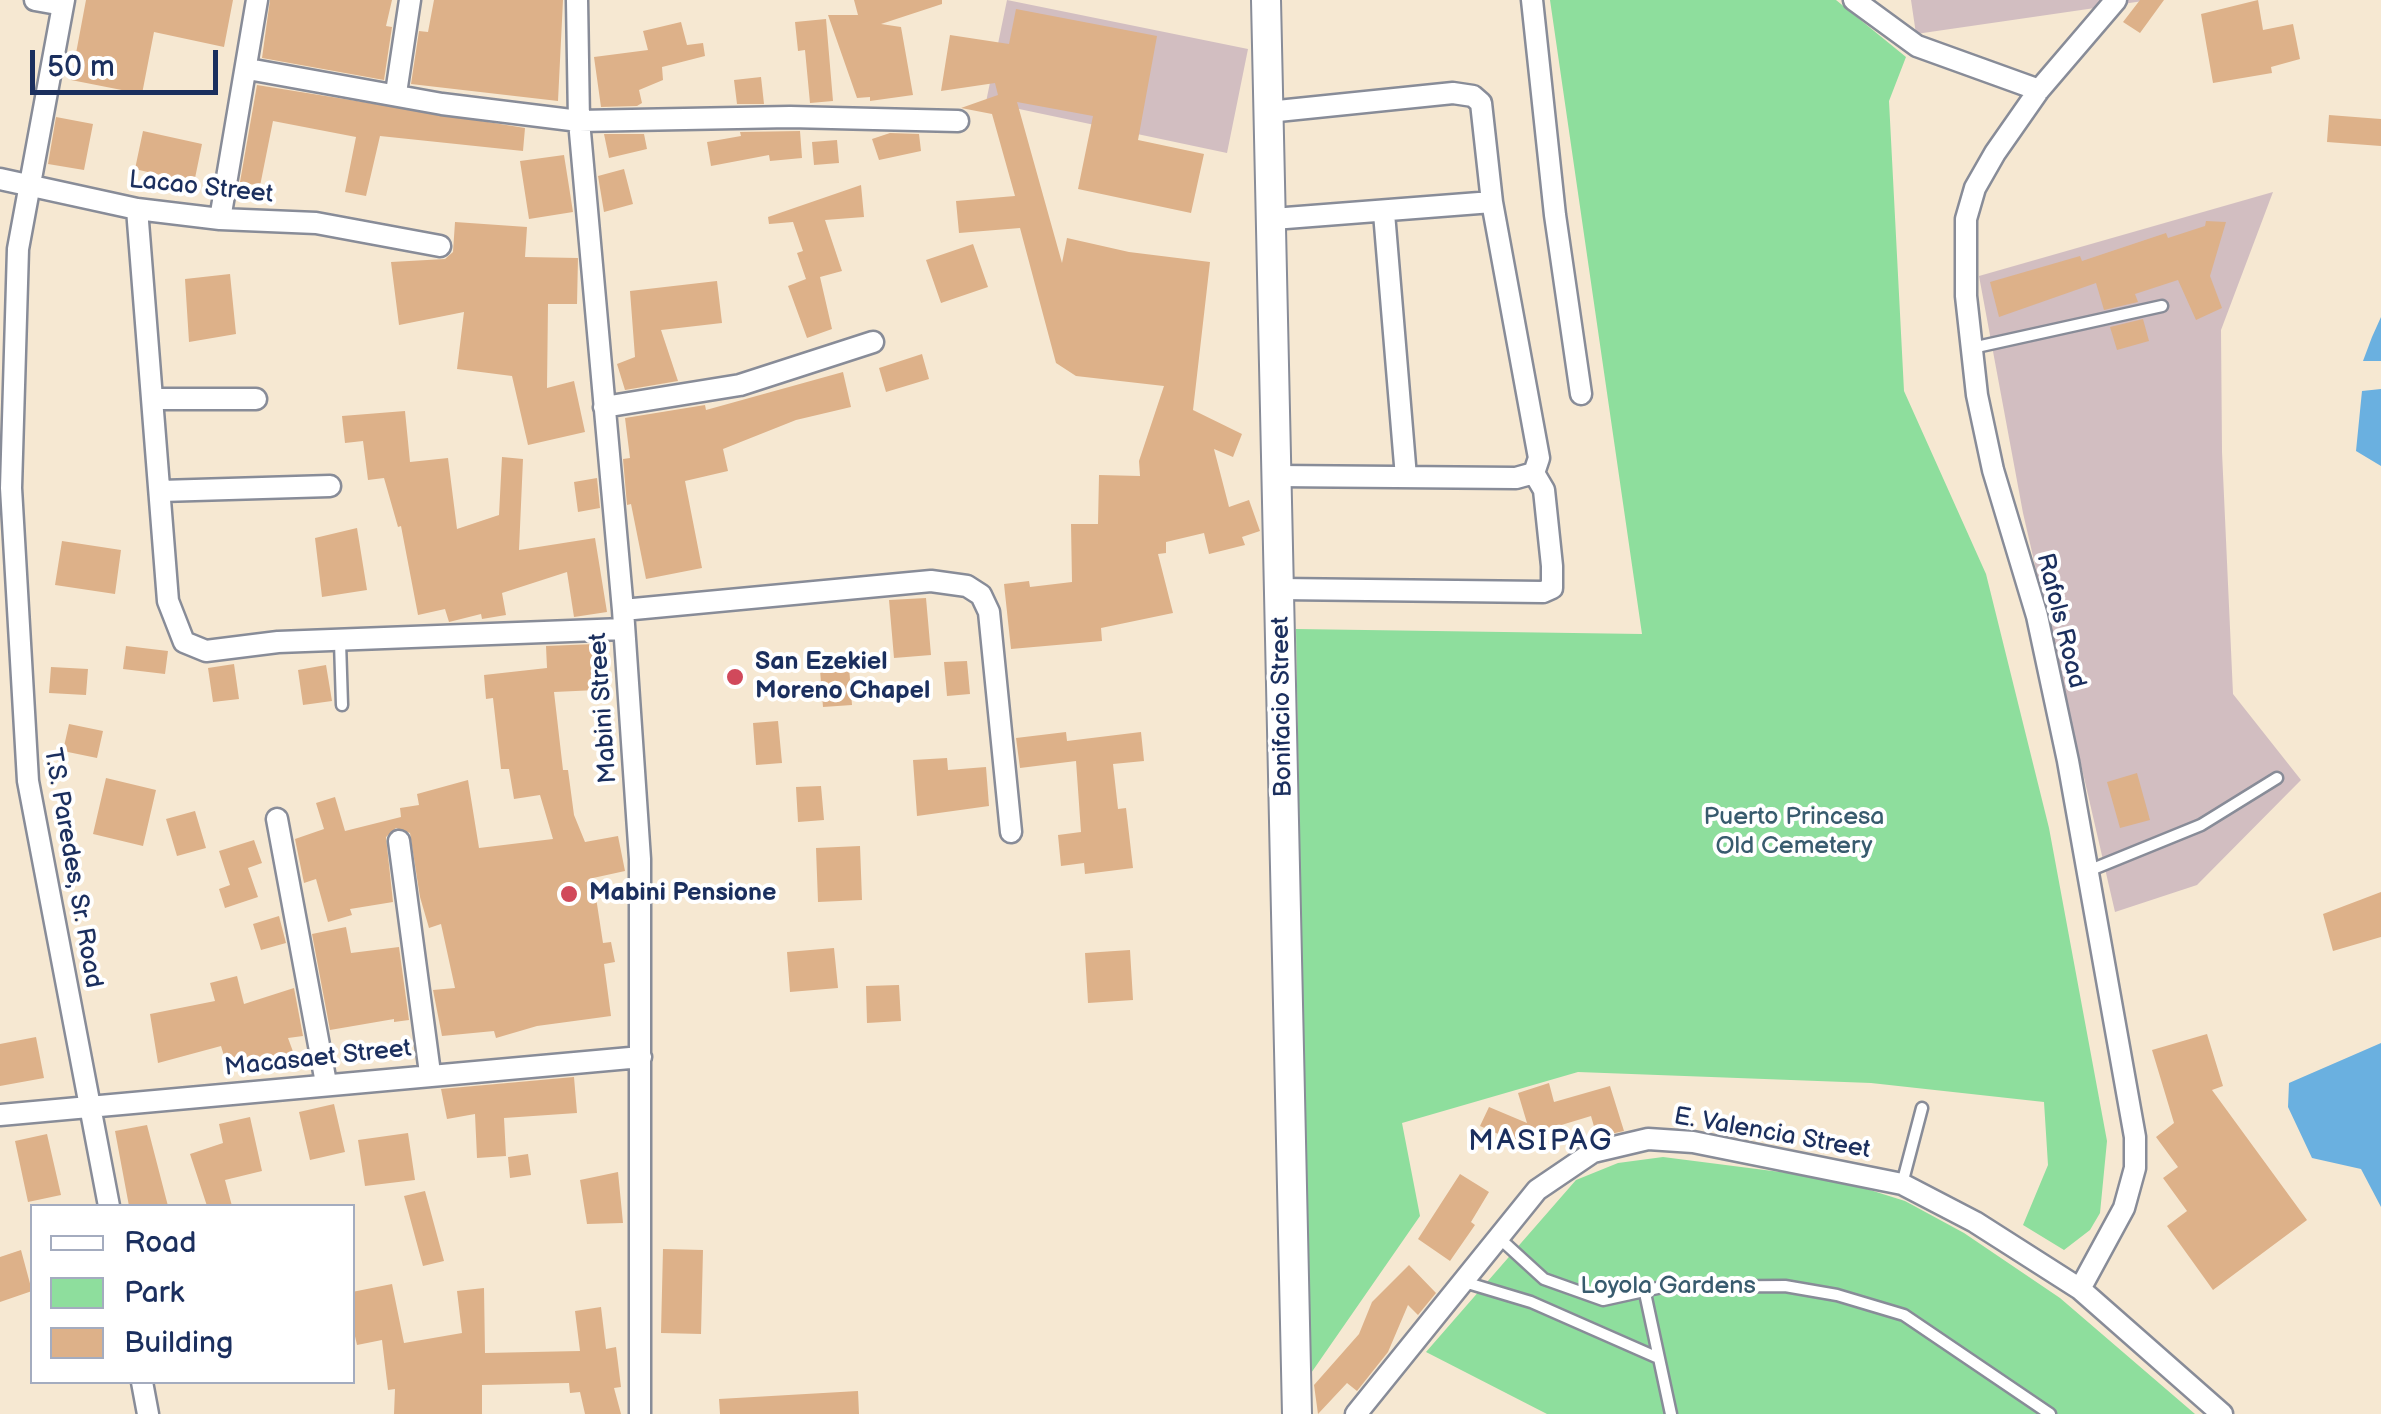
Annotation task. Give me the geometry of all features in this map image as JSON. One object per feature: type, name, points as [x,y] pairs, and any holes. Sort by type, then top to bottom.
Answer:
[{"type":"street","points":[[35,0],[63,2]]},
{"type":"street","points":[[220,219],[257,0]]},
{"type":"street","points":[[396,94],[410,0]]},
{"type":"street","name":"Mabini Street","points":[[576,0],[579,121],[624,620],[640,859],[640,1414]]},
{"type":"street","name":"Bonifacio Street","points":[[1266,0],[1297,1414]]},
{"type":"street","points":[[1532,0],[1581,394]]},
{"type":"street","points":[[1854,0],[1917,46],[2039,90]]},
{"type":"street","name":"Rafols Road","points":[[2080,1289],[2124,1208],[2135,1168],[2135,1137],[2117,1018],[2036,616],[1993,470],[1966,296],[1966,219],[1974,188],[2039,90],[2116,0]]},
{"type":"street","name":"T.S. Paredes, Sr. Road","points":[[63,2],[27,184],[17,268],[11,488],[28,781],[108,1204]]},
{"type":"street","points":[[248,69],[442,104],[579,121],[958,121]]},
{"type":"street","points":[[1268,112],[1453,94],[1473,96],[1480,103],[1492,202],[1538,451],[1534,473],[1544,490],[1552,566],[1552,588],[1543,592],[1280,589]]},
{"type":"street","name":"Lacao Street","points":[[0,179],[138,209],[220,219],[316,223],[440,246]]},
{"type":"street","points":[[1273,219],[1492,202]]},
{"type":"street","points":[[138,209],[168,601],[177,634],[190,648],[206,651],[278,642],[340,642],[624,620],[932,581],[967,586],[982,595],[989,612],[1011,832]]},
{"type":"street","points":[[1384,213],[1406,477]]},
{"type":"street","points":[[604,407],[740,386],[873,342]]},
{"type":"street","points":[[154,399],[256,399]]},
{"type":"street","points":[[1276,476],[1516,478],[1534,473]]},
{"type":"street","points":[[160,491],[330,486]]},
{"type":"street","points":[[277,819],[326,1083]]},
{"type":"street","points":[[399,841],[430,1073]]},
{"type":"street","name":"Macasaet Street","points":[[0,1115],[430,1073],[641,1057]]},
{"type":"street","name":"E. Valencia Street","points":[[1356,1414],[1496,1235],[1537,1190],[1564,1168],[1593,1152],[1648,1139],[1693,1142],[1902,1184],[1975,1222],[2080,1289],[2222,1414]]},
{"type":"street","points":[[142,1384],[148,1414]]},
{"type":"lane","points":[[1972,348],[2162,306]]},
{"type":"lane","points":[[340,642],[342,705]]},
{"type":"lane","points":[[2087,872],[2202,826],[2277,778]]},
{"type":"lane","points":[[1902,1184],[1922,1108]]},
{"type":"lane","points":[[1496,1235],[1544,1280],[1603,1300],[1662,1287],[1785,1286],[1837,1294],[1904,1315],[1983,1364],[2050,1414]]},
{"type":"lane","points":[[1460,1280],[1531,1302],[1656,1357]]},
{"type":"lane","points":[[1531,1302],[1544,1280]]},
{"type":"lane","points":[[1645,1293],[1671,1414]]},
{"type":"shaded area","points":[[1007,0],[1248,49],[1227,153],[986,102]]},
{"type":"shaded area","points":[[1911,0],[2150,0],[1916,34]]},
{"type":"shaded area","points":[[2273,192],[2221,330],[2222,452],[2233,694],[2301,780],[2197,885],[2115,912],[2023,513],[1979,276]]},
{"type":"green space","name":"Puerto Princesa Old Cemetery","points":[[1550,0],[1836,0],[1906,57],[1889,101],[1904,391],[1986,574],[2049,828],[2107,1141],[2100,1213],[2090,1230],[2064,1250],[2023,1225],[2048,1165],[2044,1102],[1871,1083],[1578,1072],[1402,1123],[1420,1216],[1309,1376],[1296,629],[1642,634]]},
{"type":"green space","name":"Loyola Gardens","points":[[1663,1157],[1835,1179],[1905,1201],[1964,1233],[2060,1298],[2195,1414],[1547,1414],[1426,1352],[1576,1180],[1618,1163]]},
{"type":"water","points":[[2381,317],[2381,361],[2363,361],[2372,337]]},
{"type":"water","points":[[2381,389],[2381,466],[2356,451],[2362,391]]},
{"type":"water","points":[[2381,1043],[2381,1207],[2361,1169],[2312,1158],[2288,1107],[2289,1083]]},
{"type":"building","points":[[86,0],[233,0],[224,47],[154,32],[142,94],[71,80]]},
{"type":"building","points":[[270,0],[392,0],[386,26],[392,27],[384,80],[262,58]]},
{"type":"building","points":[[434,0],[563,0],[558,101],[411,84],[419,31],[428,32]]},
{"type":"building","points":[[854,0],[942,0],[942,4],[881,24],[901,27],[913,95],[870,101],[870,97],[857,98],[828,15],[858,15]]},
{"type":"building","points":[[2140,0],[2164,0],[2140,33],[2123,22]]},
{"type":"building","points":[[2258,0],[2263,30],[2293,24],[2300,59],[2271,67],[2272,73],[2213,83],[2201,14]]},
{"type":"building","points":[[1016,9],[1157,36],[1138,140],[1204,154],[1191,213],[1078,189],[1093,116],[1017,102],[1062,263],[1067,238],[1129,252],[1210,262],[1193,410],[1242,434],[1233,457],[1214,449],[1229,507],[1249,500],[1260,531],[1242,537],[1245,545],[1209,554],[1204,533],[1166,542],[1166,553],[1158,554],[1173,613],[1101,628],[1102,641],[1011,649],[1004,584],[1029,581],[1030,587],[1072,582],[1071,524],[1098,524],[1099,475],[1140,476],[1139,461],[1164,386],[1076,376],[1056,363],[1020,228],[959,233],[956,201],[1015,196],[992,114],[961,108],[998,95],[995,83],[941,91],[950,35],[1009,44]]},
{"type":"building","points":[[826,19],[833,101],[810,103],[805,50],[798,51],[795,22]]},
{"type":"building","points":[[681,22],[687,45],[703,43],[705,56],[662,67],[663,80],[639,90],[642,103],[637,106],[601,107],[594,57],[648,50],[643,31]]},
{"type":"building","points":[[761,77],[764,104],[737,104],[734,80]]},
{"type":"building","points":[[257,85],[525,128],[523,151],[380,136],[366,196],[345,192],[356,137],[273,121],[260,186],[240,182]]},
{"type":"building","points":[[2329,115],[2381,119],[2381,146],[2327,142]]},
{"type":"building","points":[[56,117],[93,124],[84,170],[48,164]]},
{"type":"building","points":[[143,131],[202,144],[194,183],[135,169]]},
{"type":"building","points":[[800,131],[802,158],[770,161],[769,155],[711,166],[707,142],[741,136],[740,132]]},
{"type":"building","points":[[890,133],[919,134],[921,151],[879,160],[872,139]]},
{"type":"building","points":[[604,134],[644,134],[647,149],[609,158]]},
{"type":"building","points":[[837,140],[839,163],[814,165],[812,142]]},
{"type":"building","points":[[564,155],[573,212],[529,219],[520,161]]},
{"type":"building","points":[[624,169],[633,204],[604,212],[598,176]]},
{"type":"building","points":[[861,185],[864,217],[825,220],[842,271],[820,277],[832,329],[807,338],[788,286],[806,279],[797,253],[803,251],[793,222],[769,224],[768,217]]},
{"type":"building","points":[[2206,221],[2226,222],[2210,276],[2222,308],[2196,320],[2178,280],[2135,294],[2138,302],[2104,310],[2096,283],[1999,317],[1990,282],[2080,256],[2082,261],[2166,233],[2168,238],[2205,226]]},
{"type":"building","points":[[455,222],[527,227],[525,257],[578,258],[577,304],[548,304],[547,388],[574,381],[585,432],[528,445],[512,376],[457,369],[464,312],[399,325],[391,262],[445,259],[453,252]]},
{"type":"building","points":[[973,244],[988,287],[941,303],[926,260]]},
{"type":"building","points":[[230,274],[236,334],[189,342],[185,279]]},
{"type":"building","points":[[717,281],[722,323],[661,330],[678,381],[625,390],[617,364],[635,357],[630,291]]},
{"type":"building","points":[[2143,319],[2149,341],[2117,350],[2110,327]]},
{"type":"building","points":[[922,354],[929,379],[886,392],[879,368]]},
{"type":"building","points":[[843,372],[851,407],[796,420],[723,449],[728,471],[685,481],[702,568],[646,579],[631,504],[627,505],[623,459],[630,458],[625,418],[705,405],[706,410]]},
{"type":"building","points":[[405,411],[410,462],[448,458],[457,529],[499,515],[502,457],[523,459],[519,550],[595,538],[607,612],[574,617],[567,572],[502,593],[506,615],[482,619],[481,614],[449,622],[445,609],[418,615],[401,526],[398,527],[384,478],[368,480],[363,441],[345,443],[342,416]]},
{"type":"building","points":[[597,478],[600,508],[578,512],[574,482]]},
{"type":"building","points":[[357,528],[367,590],[322,597],[315,538]]},
{"type":"building","points":[[62,541],[121,550],[115,594],[55,585]]},
{"type":"building","points":[[926,598],[931,655],[894,658],[889,600]]},
{"type":"building","points":[[595,644],[597,690],[554,692],[563,770],[568,770],[574,815],[585,842],[618,836],[625,871],[593,878],[603,943],[611,942],[615,962],[604,964],[611,1016],[537,1026],[496,1038],[494,1031],[442,1036],[433,990],[455,988],[441,924],[429,928],[420,897],[410,833],[396,828],[386,837],[393,902],[350,909],[352,915],[328,922],[316,879],[304,883],[295,839],[324,829],[316,803],[335,797],[345,831],[401,817],[400,808],[419,805],[417,794],[468,780],[479,848],[553,839],[540,795],[514,799],[509,769],[501,769],[493,698],[486,699],[484,675],[547,668],[546,646]]},
{"type":"building","points":[[126,646],[168,651],[165,674],[123,669]]},
{"type":"building","points":[[967,661],[970,694],[947,696],[944,662]]},
{"type":"building","points":[[234,664],[239,699],[213,702],[208,668]]},
{"type":"building","points":[[326,665],[332,701],[303,705],[298,670]]},
{"type":"building","points":[[51,667],[88,669],[86,695],[49,693]]},
{"type":"building","points":[[849,667],[852,705],[823,707],[820,670]]},
{"type":"building","points":[[778,721],[782,763],[756,765],[753,723]]},
{"type":"building","points":[[69,724],[103,731],[97,758],[63,751]]},
{"type":"building","points":[[1066,732],[1067,741],[1141,732],[1144,761],[1113,764],[1118,809],[1126,808],[1133,868],[1085,874],[1084,863],[1061,866],[1058,835],[1081,832],[1076,761],[1020,768],[1016,738]]},
{"type":"building","points":[[947,758],[948,770],[986,767],[989,806],[917,816],[913,760]]},
{"type":"building","points":[[2137,773],[2150,820],[2120,828],[2107,782]]},
{"type":"building","points":[[106,778],[156,790],[143,846],[93,834]]},
{"type":"building","points":[[821,786],[824,820],[798,822],[796,787]]},
{"type":"building","points":[[195,811],[206,848],[177,856],[166,819]]},
{"type":"building","points":[[254,840],[262,863],[248,868],[258,897],[225,908],[219,889],[230,885],[219,851]]},
{"type":"building","points":[[860,846],[862,900],[818,902],[816,848]]},
{"type":"building","points":[[2381,892],[2381,937],[2333,951],[2323,914]]},
{"type":"building","points":[[279,916],[286,943],[261,950],[253,924]]},
{"type":"building","points":[[346,927],[351,953],[399,947],[409,1020],[330,1030],[312,934]]},
{"type":"building","points":[[834,948],[838,988],[790,992],[787,952]]},
{"type":"building","points":[[1130,950],[1133,1000],[1088,1003],[1085,953]]},
{"type":"building","points":[[237,976],[244,1004],[294,988],[303,1036],[288,1038],[295,1057],[269,1068],[265,1058],[228,1069],[221,1046],[158,1063],[150,1014],[215,1001],[210,983]]},
{"type":"building","points":[[899,985],[901,1021],[867,1023],[866,986]]},
{"type":"building","points":[[2207,1034],[2223,1086],[2212,1090],[2307,1220],[2213,1290],[2167,1226],[2187,1211],[2163,1178],[2178,1167],[2156,1137],[2174,1123],[2152,1050]]},
{"type":"building","points":[[36,1037],[44,1078],[0,1086],[0,1044]]},
{"type":"building","points":[[574,1077],[577,1113],[504,1118],[506,1156],[477,1158],[475,1114],[447,1119],[441,1089]]},
{"type":"building","points":[[1549,1083],[1554,1102],[1610,1086],[1624,1131],[1597,1137],[1591,1116],[1512,1140],[1480,1126],[1489,1107],[1527,1123],[1518,1093]]},
{"type":"building","points":[[334,1104],[345,1152],[310,1160],[299,1112]]},
{"type":"building","points":[[250,1117],[262,1171],[225,1180],[231,1204],[206,1204],[190,1154],[223,1143],[219,1124]]},
{"type":"building","points":[[147,1125],[167,1204],[129,1204],[115,1131]]},
{"type":"building","points":[[408,1133],[415,1180],[365,1186],[358,1140]]},
{"type":"building","points":[[47,1134],[61,1195],[28,1202],[15,1141]]},
{"type":"building","points":[[528,1154],[531,1175],[510,1178],[508,1157]]},
{"type":"building","points":[[618,1172],[623,1223],[587,1224],[580,1180]]},
{"type":"building","points":[[1460,1174],[1489,1192],[1471,1222],[1475,1225],[1450,1261],[1418,1239]]},
{"type":"building","points":[[425,1191],[444,1261],[423,1266],[404,1196]]},
{"type":"building","points":[[663,1249],[703,1250],[701,1334],[661,1333]]},
{"type":"building","points":[[21,1250],[30,1292],[0,1302],[0,1257]]},
{"type":"building","points":[[1409,1265],[1436,1293],[1418,1315],[1408,1305],[1388,1352],[1357,1391],[1347,1383],[1318,1414],[1314,1385],[1359,1334],[1372,1302]]},
{"type":"building","points":[[392,1284],[404,1343],[462,1333],[457,1291],[484,1288],[485,1353],[580,1351],[575,1311],[601,1307],[606,1349],[616,1347],[621,1387],[614,1388],[621,1414],[585,1414],[580,1392],[570,1393],[569,1383],[482,1385],[482,1414],[394,1414],[395,1389],[388,1390],[382,1340],[357,1345],[355,1291]]},
{"type":"building","points":[[858,1391],[859,1414],[720,1414],[719,1399]]},
{"type":"place","name":"San Ezekiel Moreno Chapel","points":[[735,677]]},
{"type":"place","name":"Mabini Pensione","points":[[569,894]]},
{"type":"district","name":"MASIPAG","points":[[1541,1142]]}]
